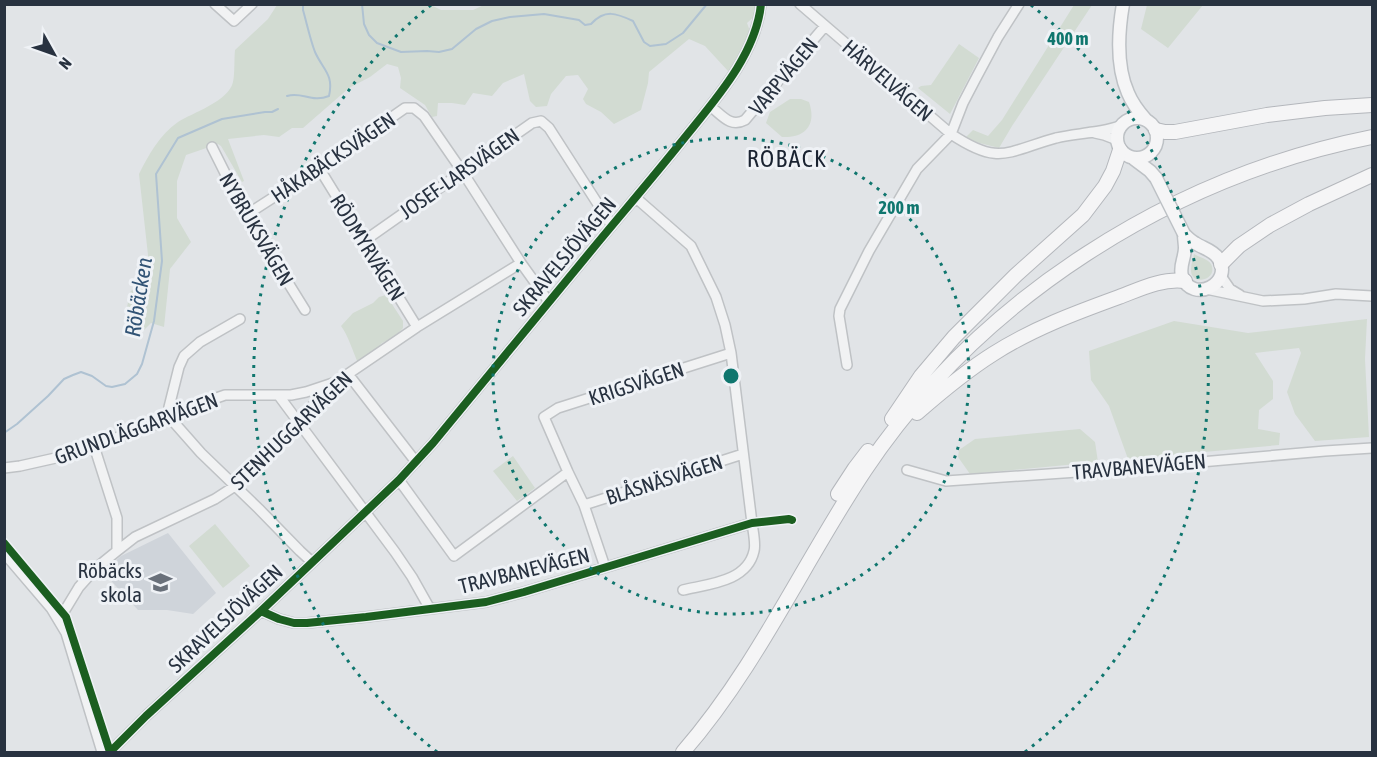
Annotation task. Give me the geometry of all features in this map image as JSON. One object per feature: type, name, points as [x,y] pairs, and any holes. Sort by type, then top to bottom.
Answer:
[{"type":"highway","points":[[1151,125],[1165,132],[1175,132],[1267,115],[1372,105]]},
{"type":"highway","points":[[900,408],[960,346],[1004,308],[1074,255],[1111,231],[1183,193],[1226,174],[1306,146],[1372,130]]},
{"type":"highway","points":[[682,753],[701,732],[744,670],[840,508],[867,467],[912,407],[964,352],[1031,294],[1078,260],[1143,220],[1238,177],[1309,152],[1372,137]]},
{"type":"highway","points":[[671,753],[716,696],[855,468],[921,376],[954,337],[1001,289],[1083,215],[1105,186],[1113,171],[1118,145]]},
{"type":"highway","points":[[1221,270],[1239,246],[1270,225],[1372,175]]},
{"type":"highway","points":[[889,438],[937,395],[994,353],[1021,338],[1075,313],[1160,282],[1185,281]]},
{"type":"main road","points":[[1123,4],[1120,19],[1122,78],[1136,107],[1151,125],[1157,143],[1146,157],[1134,159]]},
{"type":"main road","points":[[1128,94],[1130,106],[1124,123],[1117,133],[1118,145],[1125,155],[1134,159],[1156,178]]},
{"type":"main road","points":[[1124,123],[1137,118],[1151,125]]},
{"type":"main road","points":[[1153,151],[1156,178],[1184,234],[1193,242],[1214,253],[1220,260],[1221,270],[1214,286],[1195,289],[1185,281],[1181,269],[1185,249],[1184,234]]},
{"type":"street","points":[[215,4],[234,21],[252,4]]},
{"type":"street","name":"SKRAVELSJÖVÄGEN","points":[[110,753],[146,716],[399,480],[433,444],[710,106],[741,62],[755,34],[761,4]]},
{"type":"street","name":"HÄRVELVÄGEN","points":[[800,4],[951,134],[980,150],[995,154],[1011,153],[1056,138],[1093,132]]},
{"type":"street","points":[[847,365],[839,316],[840,309],[869,251],[917,170],[951,134],[975,80],[1019,4]]},
{"type":"street","name":"VARPVÄGEN","points":[[710,106],[731,123],[738,124],[745,120],[825,26]]},
{"type":"street","name":"HÅKABÄCKSVÄGEN","points":[[246,215],[405,108],[414,108],[420,112],[462,171]]},
{"type":"street","name":"JOSEF-LARSVÄGEN","points":[[364,241],[532,123],[541,121],[549,128],[612,226]]},
{"type":"street","points":[[1093,132],[1124,123]]},
{"type":"street","points":[[1093,132],[1104,135],[1118,145]]},
{"type":"street","name":"NYBRUKSVÄGEN","points":[[212,147],[246,215],[305,310]]},
{"type":"street","name":"RÖDMYRVÄGEN","points":[[319,168],[417,327]]},
{"type":"street","points":[[462,171],[549,302]]},
{"type":"street","points":[[636,198],[691,246],[716,297],[731,353],[752,523],[755,550],[747,566],[732,578],[683,590]]},
{"type":"street","name":"STENHUGGARVÄGEN","points":[[59,620],[79,587],[96,568],[135,537],[215,499],[235,486],[339,381],[417,327],[521,263]]},
{"type":"street","points":[[1221,270],[1230,289],[1247,298]]},
{"type":"street","points":[[1206,289],[1272,302],[1336,294],[1372,297]]},
{"type":"street","points":[[240,319],[200,342],[184,356],[178,368],[169,407],[171,419],[201,453],[312,562]]},
{"type":"street","name":"KRIGSVÄGEN","points":[[568,472],[544,417],[558,408],[731,353]]},
{"type":"street","points":[[348,374],[416,462]]},
{"type":"street","name":"GRUNDLÄGGARVÄGEN","points":[[4,468],[60,457],[94,446],[171,419],[225,395],[279,396],[306,392],[339,381]]},
{"type":"street","points":[[279,396],[412,577],[430,609]]},
{"type":"street","points":[[94,446],[117,518],[117,551]]},
{"type":"street","name":"TRAVBANEVÄGEN","points":[[907,470],[946,480],[1109,470],[1372,448]]},
{"type":"street","name":"BLÅSNÄSVÄGEN","points":[[584,505],[743,454]]},
{"type":"street","points":[[399,480],[454,556],[568,472],[584,505],[605,567]]},
{"type":"street","name":"TRAVBANEVÄGEN","points":[[261,611],[279,619],[307,623],[486,602],[752,523]]},
{"type":"street","points":[[4,553],[51,608],[66,633],[102,753]]},
{"type":"shaded area","points":[[429,4],[441,10],[473,10],[486,4],[757,5],[756,15],[747,23],[751,34],[740,59],[728,71],[705,46],[689,39],[649,72],[641,110],[614,124],[601,112],[586,104],[583,99],[588,89],[578,75],[566,76],[551,94],[547,106],[536,107],[530,101],[524,74],[503,83],[492,96],[473,93],[465,105],[438,103],[437,116],[432,117],[425,105],[400,88],[401,78],[398,67],[387,64],[370,77],[349,88],[303,128],[292,128],[279,137],[264,135],[228,139],[244,181],[242,182],[218,144],[186,155],[177,181],[177,218],[191,242],[170,269],[164,327],[151,323],[136,338],[125,318],[130,292],[150,273],[139,174],[155,146],[172,127],[218,101],[230,89],[234,78],[235,50],[268,19],[277,5]]},
{"type":"shaded area","points":[[1147,4],[1203,5],[1168,48],[1141,29]]},
{"type":"shaded area","points":[[1074,5],[1092,5],[999,148],[964,139],[973,130],[988,136],[1002,120]]},
{"type":"shaded area","points":[[959,44],[979,58],[950,114],[918,88],[931,85]]},
{"type":"shaded area","points":[[790,99],[809,102],[810,123],[803,132],[797,135],[782,137],[766,123],[770,112]]},
{"type":"shaded area","points":[[1194,254],[1211,264],[1211,274],[1204,279],[1199,280],[1192,275]]},
{"type":"shaded area","points":[[386,295],[403,321],[403,328],[395,337],[382,343],[358,363],[341,326],[353,313]]},
{"type":"shaded area","points":[[1367,319],[1365,359],[1369,437],[1315,441],[1295,414],[1287,392],[1301,353],[1299,348],[1255,353],[1273,381],[1273,399],[1259,410],[1258,429],[1280,433],[1279,445],[1128,459],[1109,406],[1091,380],[1089,351],[1174,321],[1248,333]]},
{"type":"shaded area","points":[[1080,429],[1095,442],[1098,462],[970,474],[958,457],[959,450],[975,439]]},
{"type":"shaded area","points":[[513,456],[535,488],[517,501],[493,471]]},
{"type":"shaded area","points":[[215,524],[250,566],[223,588],[189,546]]},
{"type":"shaded area","name":"Röbäcks skola","points":[[168,533],[216,593],[193,614],[167,610],[138,610],[103,572],[121,556]]},
{"type":"waterway","name":"Röbäcken","points":[[287,96],[317,98],[329,96],[329,77],[313,47],[303,4]]},
{"type":"waterway","name":"Röbäcken","points":[[362,4],[364,24],[369,35],[377,43],[401,52],[439,52],[452,49],[476,29],[492,21],[544,14],[579,20],[585,25],[591,24],[606,14],[616,14],[633,21],[644,42],[650,46],[666,44],[683,33],[707,4]]},
{"type":"waterway","name":"Röbäcken","points":[[4,433],[17,424],[64,379],[73,375],[81,372],[112,387],[125,384],[137,374],[154,321],[162,261],[156,174],[178,138],[222,119],[272,112],[278,109]]},
{"type":"cycle path","points":[[110,752],[399,480],[433,443],[719,94],[751,42],[761,4]]},
{"type":"cycle path","points":[[261,611],[294,623],[307,623],[486,602],[752,523],[792,520]]},
{"type":"cycle path","points":[[4,543],[66,617],[110,752]]},
{"type":"place","name":"Röbäcks skola","points":[[160,582]]},
{"type":"district","name":"RÖBÄCK","points":[[787,158]]}]
